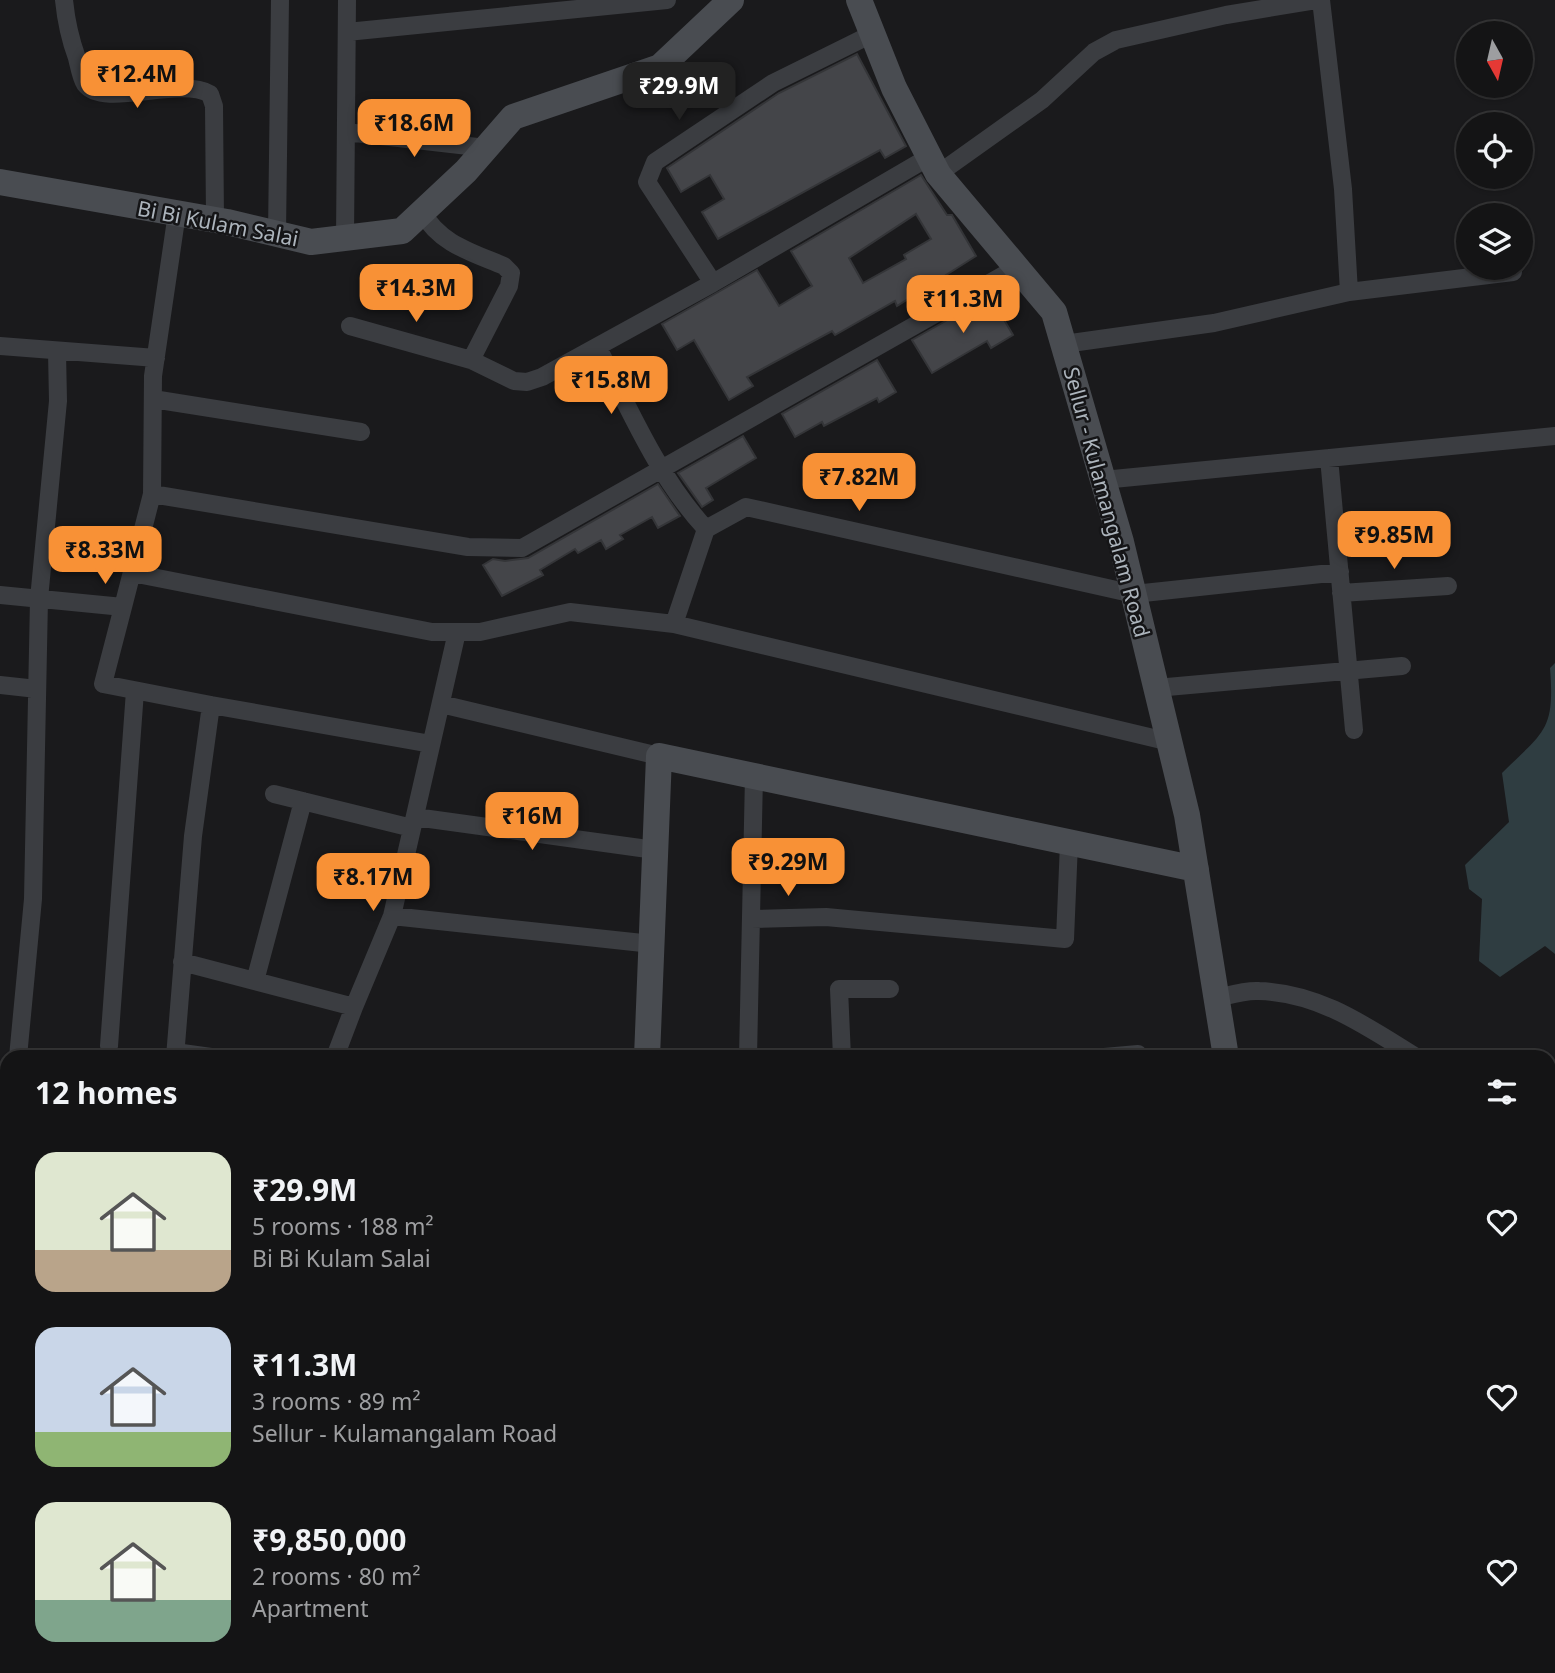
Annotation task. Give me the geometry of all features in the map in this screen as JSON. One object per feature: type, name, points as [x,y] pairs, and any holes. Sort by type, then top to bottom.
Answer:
[{"type":"street","points":[[64,0],[71,40],[85,83],[95,91],[108,94],[183,86],[198,87],[211,94],[214,106],[215,219]]},
{"type":"street","points":[[277,233],[280,0]]},
{"type":"street","points":[[345,238],[347,0]]},
{"type":"street","points":[[347,32],[667,0]]},
{"type":"street","name":"Bi Bi Kulam Salai","points":[[0,182],[215,219],[312,242],[402,231],[486,148],[513,117],[660,67],[731,0]]},
{"type":"street","name":"Sellur - Kulamangalam Road","points":[[859,0],[894,88],[934,165],[1054,313],[1134,594],[1187,815],[1225,1050]]},
{"type":"street","points":[[350,326],[471,360],[514,381],[527,382],[598,348],[934,165],[1042,100],[1094,52],[1116,40],[1226,15],[1318,0],[1343,189],[1349,292]]},
{"type":"street","points":[[713,283],[648,182],[655,162],[773,83],[872,34]]},
{"type":"street","points":[[346,132],[486,148]]},
{"type":"street","points":[[422,212],[432,230],[442,237],[504,266],[511,273],[509,286],[471,360]]},
{"type":"street","points":[[177,213],[156,358],[152,494],[103,684],[431,744]]},
{"type":"street","points":[[152,494],[468,547],[522,548],[1016,268]]},
{"type":"street","points":[[1064,344],[1214,323],[1349,292],[1456,279]]},
{"type":"street","points":[[0,346],[156,358]]},
{"type":"street","points":[[598,348],[659,468],[687,509],[706,529]]},
{"type":"street","points":[[19,1050],[33,899],[39,599],[58,401],[57,352]]},
{"type":"street","points":[[153,399],[361,432]]},
{"type":"street","points":[[1103,480],[1555,436]]},
{"type":"street","points":[[1329,458],[1354,730]]},
{"type":"street","points":[[674,624],[706,529],[746,507],[1134,594],[1339,572]]},
{"type":"street","points":[[132,573],[432,632],[480,632],[570,612],[674,624],[1170,742]]},
{"type":"street","points":[[1341,593],[1448,586]]},
{"type":"street","points":[[0,595],[123,607]]},
{"type":"street","points":[[338,1050],[392,916],[457,632]]},
{"type":"street","points":[[1157,688],[1402,667]]},
{"type":"street","points":[[0,685],[37,689]]},
{"type":"street","points":[[109,1046],[135,691]]},
{"type":"street","points":[[441,704],[659,756],[1196,869]]},
{"type":"street","points":[[175,1050],[193,836],[211,705]]},
{"type":"street","points":[[647,1050],[659,756]]},
{"type":"street","points":[[748,1050],[754,776]]},
{"type":"street","points":[[274,794],[414,822],[655,850]]},
{"type":"street","points":[[255,981],[303,801]]},
{"type":"street","points":[[751,919],[826,917],[1065,939],[1069,843]]},
{"type":"street","points":[[392,916],[652,944]]},
{"type":"street","points":[[182,962],[354,1007]]},
{"type":"street","points":[[842,1050],[838,989],[890,989]]},
{"type":"street","points":[[1217,998],[1256,990],[1297,995],[1342,1011],[1405,1050]]},
{"type":"shaded area","points":[[1555,663],[1555,954],[1545,946],[1500,977],[1479,961],[1482,899],[1469,889],[1465,865],[1509,822],[1502,773],[1544,728],[1551,705],[1550,668]]},
{"type":"building","points":[[857,54],[906,146],[885,158],[880,150],[718,239],[702,212],[724,199],[710,175],[681,192],[667,168],[779,93]]},
{"type":"building","points":[[921,175],[947,215],[952,215],[976,256],[897,306],[895,301],[835,335],[832,331],[747,377],[753,386],[729,400],[694,340],[677,350],[662,324],[757,270],[779,306],[812,286],[791,251]],"holes":[[[916,214],[931,239],[904,255],[906,259],[863,283],[849,258]]]},
{"type":"building","points":[[990,296],[1013,335],[991,348],[987,341],[932,373],[912,340]]},
{"type":"building","points":[[877,360],[896,392],[879,402],[877,398],[824,426],[822,422],[795,437],[782,414]]},
{"type":"building","points":[[743,436],[756,458],[706,488],[713,500],[702,507],[678,473]]},
{"type":"building","points":[[658,484],[680,516],[658,528],[652,517],[620,535],[623,539],[606,549],[601,540],[578,553],[575,549],[540,570],[543,575],[502,596],[483,565],[493,559],[505,561],[528,558]]}]
